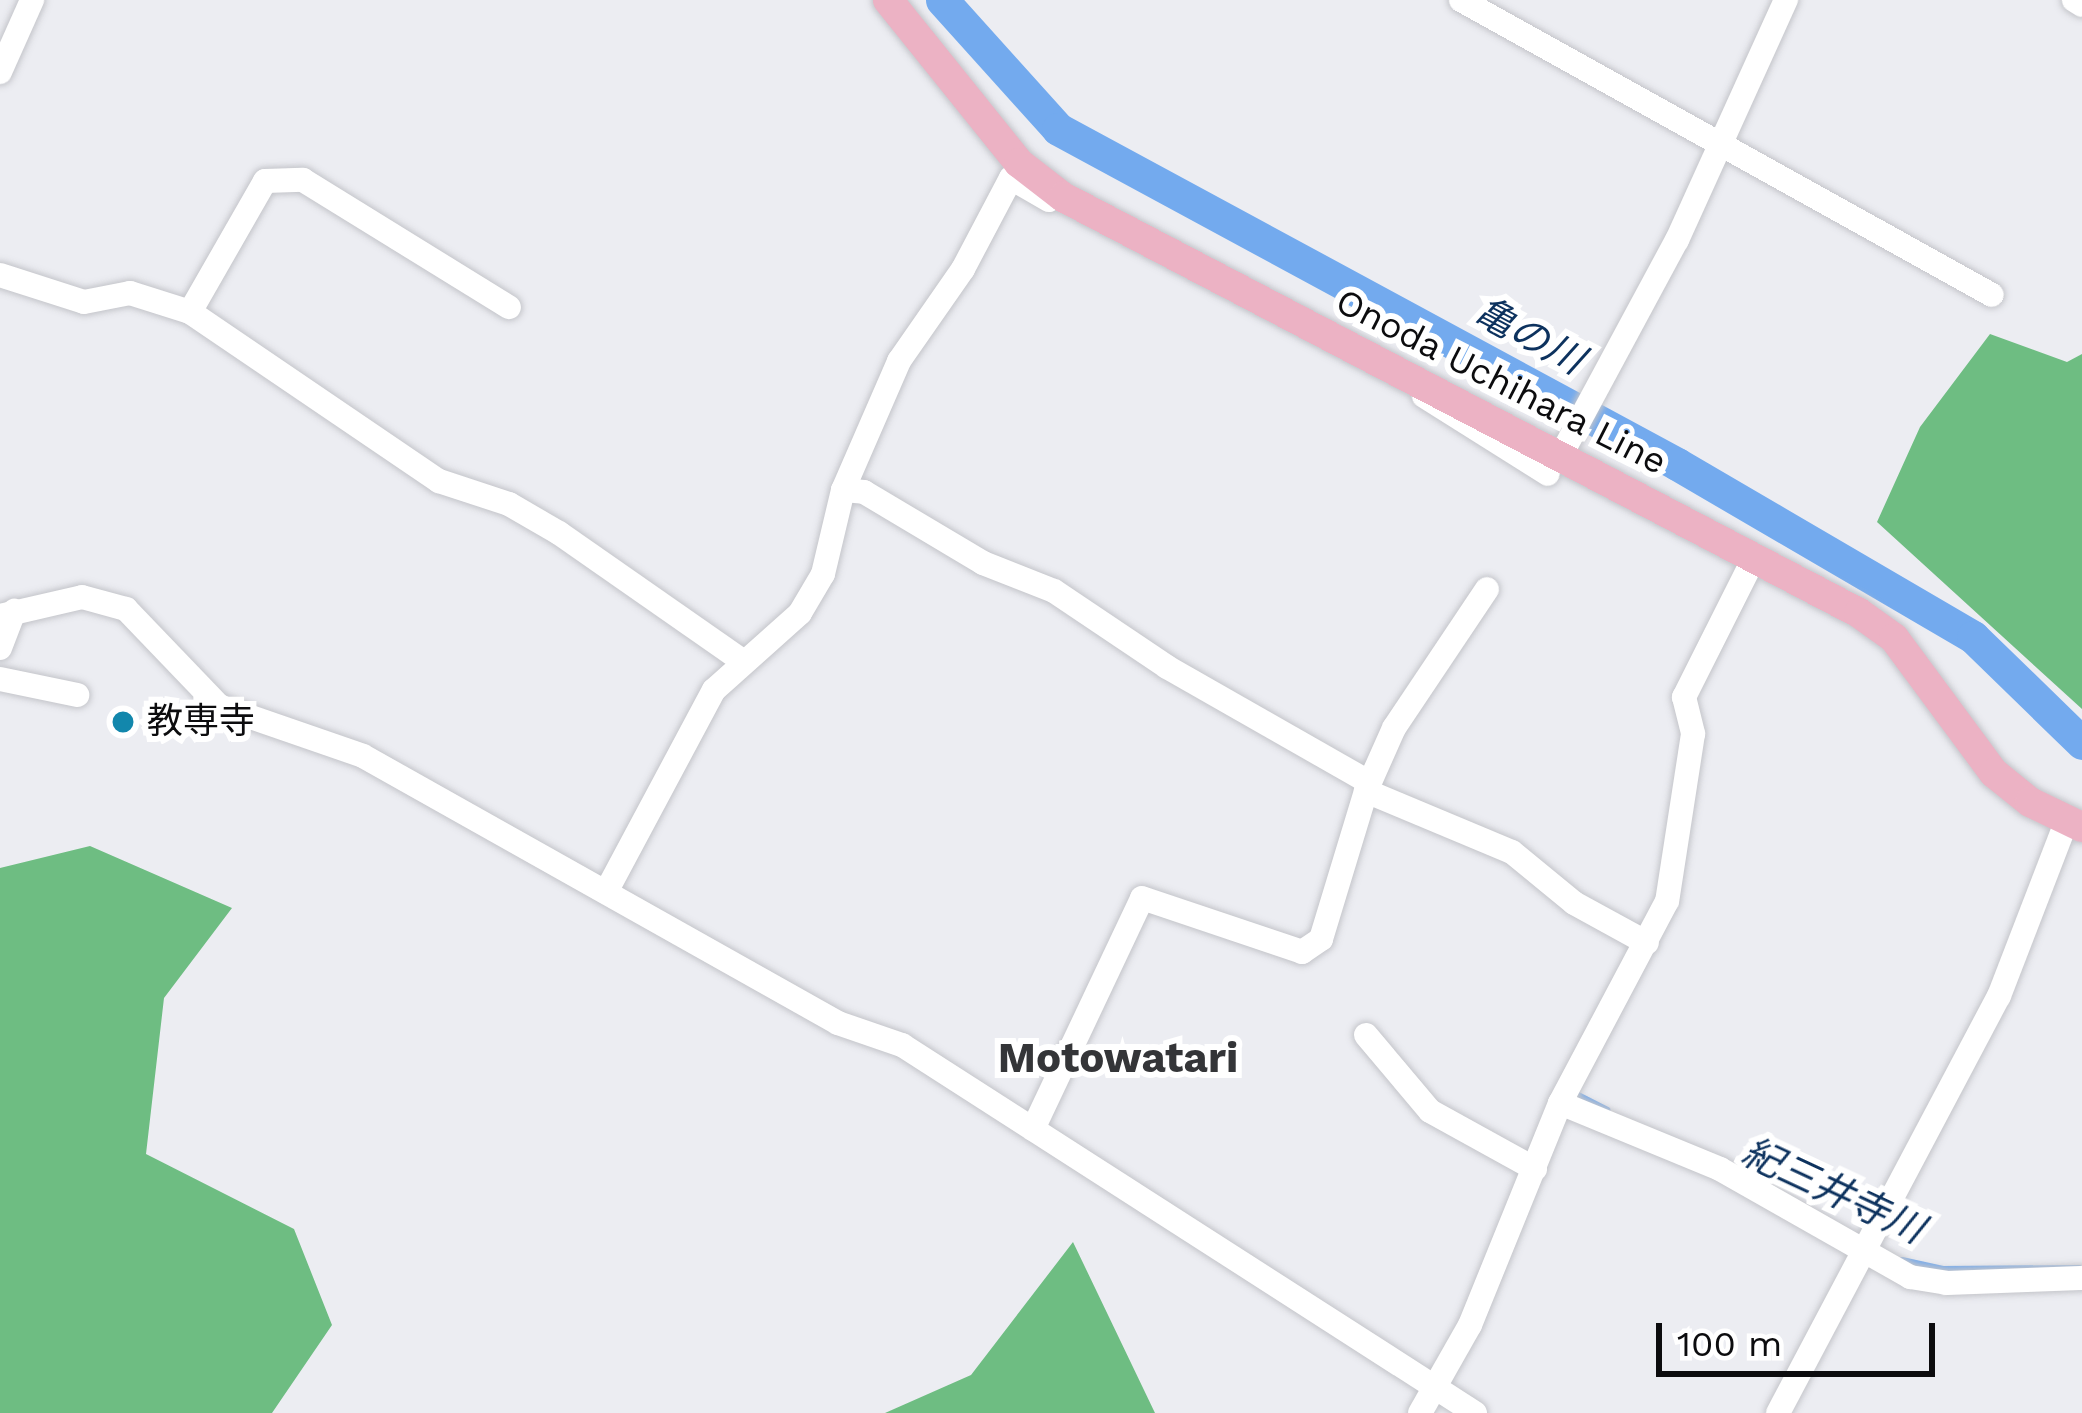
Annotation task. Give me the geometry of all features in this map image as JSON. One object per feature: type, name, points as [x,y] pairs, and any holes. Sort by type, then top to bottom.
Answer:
[{"type":"main road","name":"Onoda Uchihara Line","points":[[888,0],[1019,163],[1063,197],[1754,558],[1894,638],[1994,773],[2074,825]]},
{"type":"street","points":[[0,72],[32,0]]},
{"type":"street","points":[[1461,0],[1549,56],[1722,141],[1992,295]]},
{"type":"street","points":[[1559,457],[1722,141],[1786,0]]},
{"type":"street","points":[[2074,0],[2082,4]]},
{"type":"street","points":[[606,892],[714,690],[740,660],[800,613],[823,574],[843,490],[899,361],[962,269],[1010,178],[1049,201],[1063,197]]},
{"type":"street","points":[[190,311],[265,181],[303,180],[509,307]]},
{"type":"street","points":[[0,275],[84,302],[130,293],[190,311],[439,481],[509,504],[559,533],[740,660]]},
{"type":"street","points":[[843,490],[864,492],[982,563],[1054,591],[1167,668],[1368,787],[1512,852],[1574,903],[1647,943]]},
{"type":"street","points":[[1420,1413],[1470,1325],[1560,1103],[1667,902],[1693,734],[1684,697],[1754,558]]},
{"type":"street","points":[[1033,1129],[1142,898],[1302,952],[1321,939],[1368,787],[1394,728],[1487,589]]},
{"type":"street","points":[[0,647],[7,614],[82,597],[126,609],[219,706],[364,756],[838,1023],[902,1045],[1475,1413]]},
{"type":"street","points":[[0,679],[77,695]]},
{"type":"street","points":[[1778,1413],[1999,996],[2074,825]]},
{"type":"street","points":[[1366,1034],[1430,1111],[1535,1169]]},
{"type":"street","points":[[1560,1103],[1720,1169],[1910,1277],[1946,1283],[2082,1278]]},
{"type":"green space","points":[[1990,334],[2067,362],[2082,354],[2082,709],[1877,522],[1920,427]]},
{"type":"green space","points":[[90,846],[232,908],[164,998],[146,1154],[294,1229],[332,1325],[272,1413],[0,1413],[0,868]]},
{"type":"green space","points":[[1073,1242],[1155,1413],[885,1413],[971,1375]]},
{"type":"waterway","name":"亀の川","points":[[942,0],[1058,129],[1677,464],[1973,637],[2082,743]]},
{"type":"waterway","name":"紀三井寺川","points":[[1578,1095],[1607,1110]]},
{"type":"waterway","name":"紀三井寺川","points":[[1902,1260],[1943,1269],[2079,1268]]},
{"type":"place","name":"教専寺","points":[[123,722]]},
{"type":"district","name":"Motowatari","points":[[1118,1058]]}]
